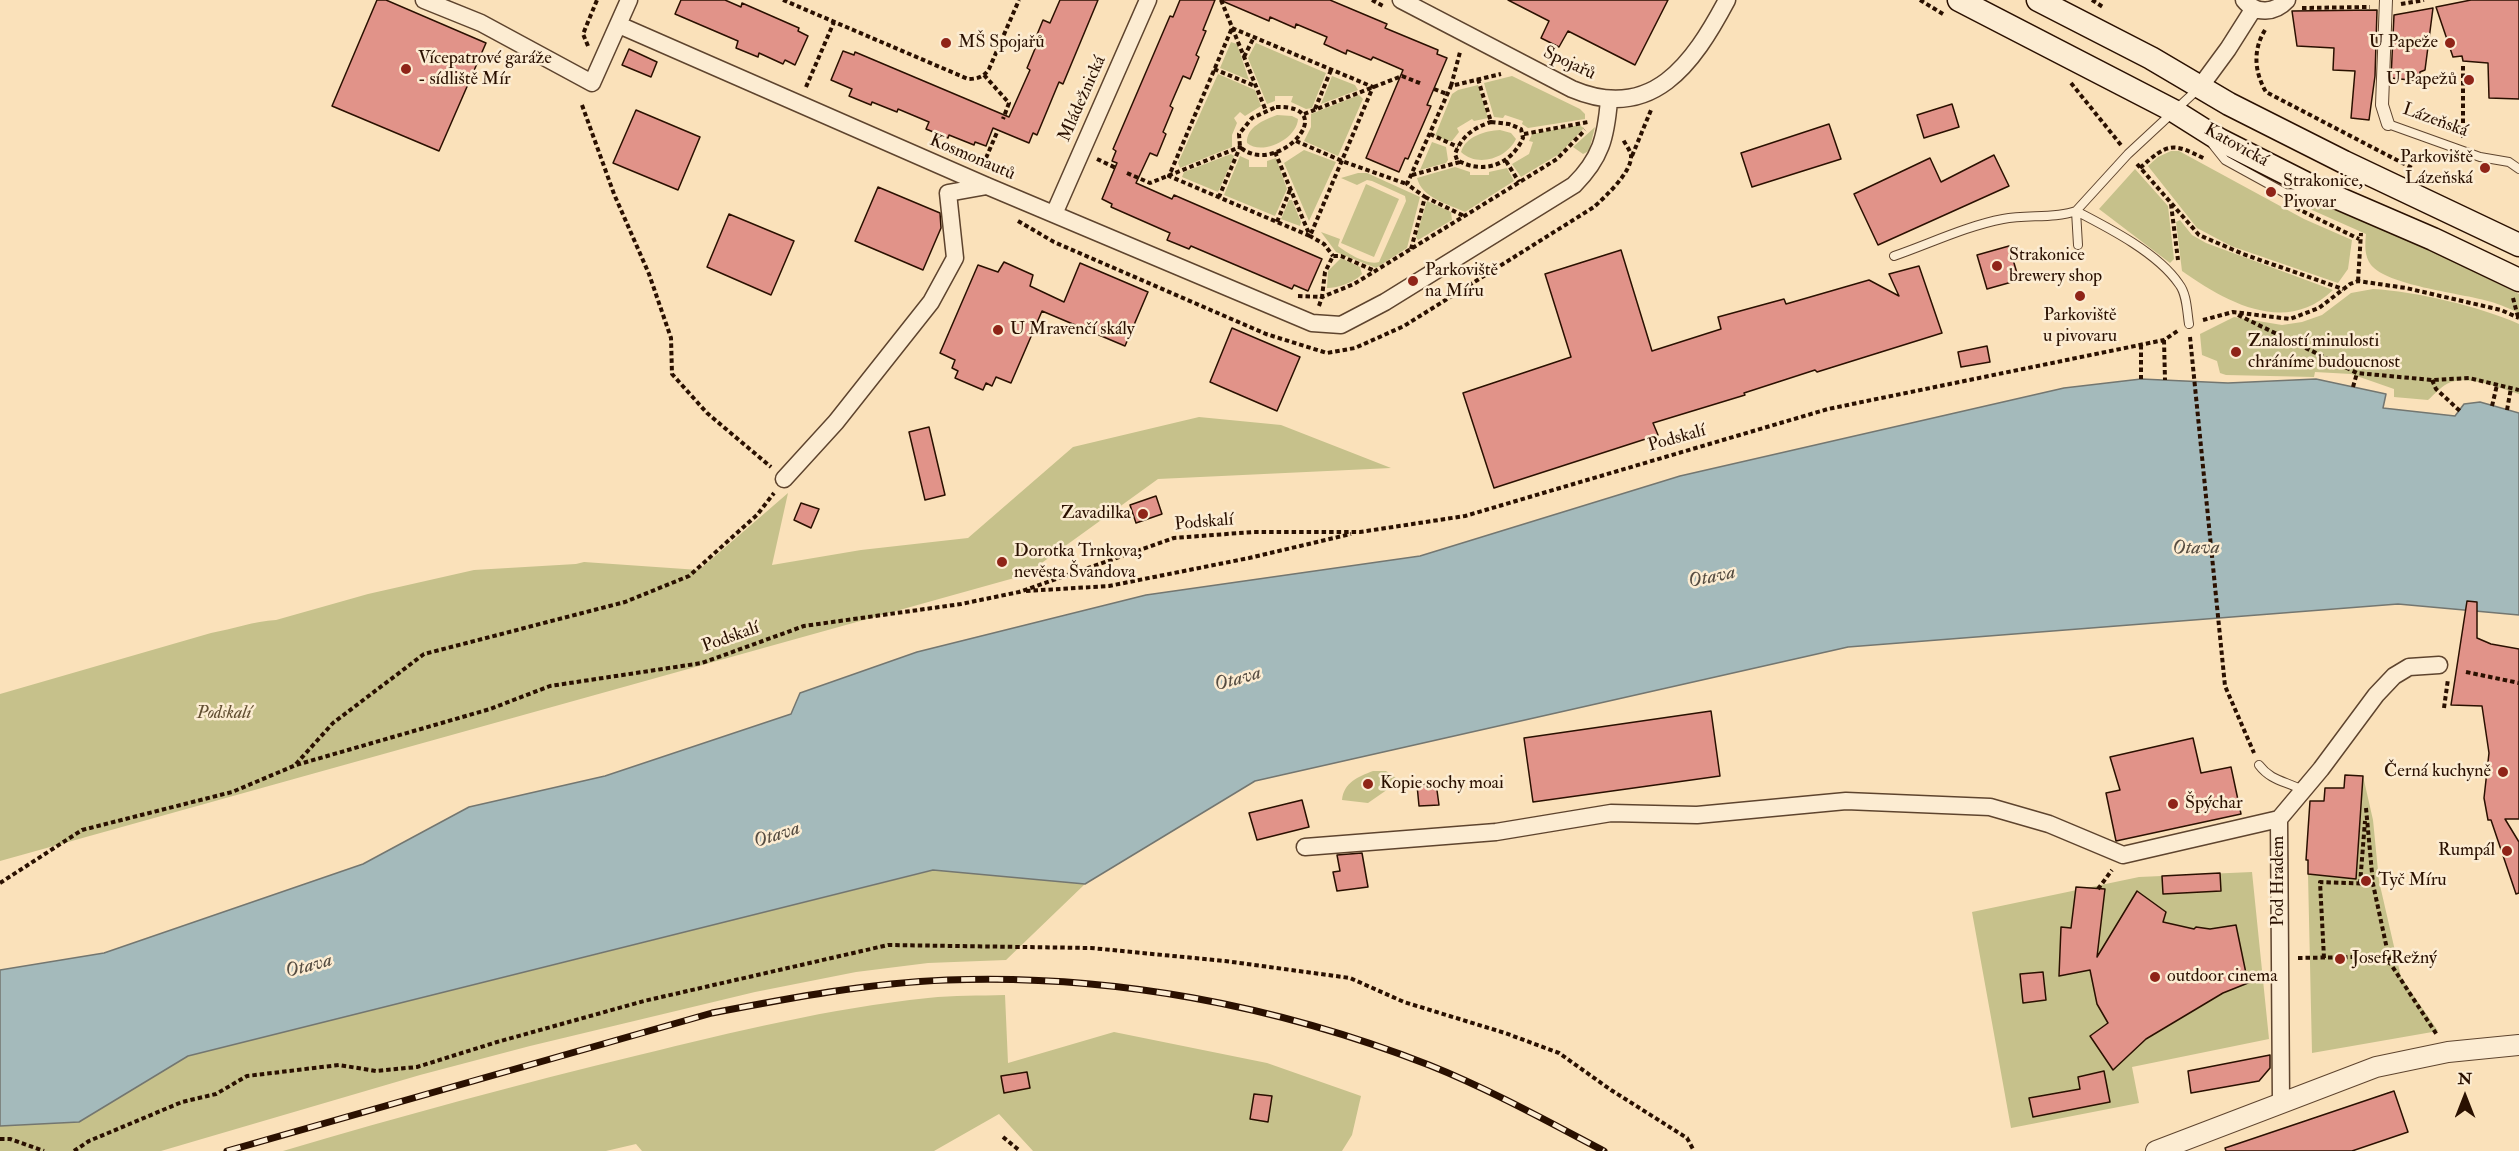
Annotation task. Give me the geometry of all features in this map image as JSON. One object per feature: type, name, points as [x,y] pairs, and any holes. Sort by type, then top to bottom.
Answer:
[{"type":"main road","name":"Katovická","points":[[2038,0],[2344,162],[2519,245]]},
{"type":"main road","name":"Katovická","points":[[1952,8],[2174,111],[2330,195],[2433,239],[2519,280]]},
{"type":"street","points":[[424,0],[481,23],[592,83],[629,0]]},
{"type":"street","name":"Mládežnická","points":[[1054,214],[1148,0]]},
{"type":"street","name":"Spojařů","points":[[1401,0],[1572,89],[1609,100],[1634,98],[1657,89],[1675,75],[1692,58],[1727,0]]},
{"type":"street","name":"Lázeňská","points":[[2386,3],[2382,105],[2388,124]]},
{"type":"street","points":[[2200,87],[2223,57],[2249,4],[2271,11],[2291,4]]},
{"type":"street","name":"Kosmonautů","points":[[619,25],[987,186],[1312,323],[1341,325],[1385,302],[1574,185],[1591,166],[1601,149],[1607,124],[1609,100]]},
{"type":"street","points":[[784,479],[836,422],[931,302],[955,258],[948,194],[987,186]]},
{"type":"street","name":"Pod Hradem","points":[[2281,1102],[2279,819],[2321,769],[2376,695],[2394,676],[2409,667],[2444,666]]},
{"type":"street","points":[[1305,846],[1496,832],[1611,813],[1697,815],[1846,801],[1990,807],[2049,824],[2123,855],[2279,819]]},
{"type":"street","points":[[2156,1151],[2376,1067],[2448,1052],[2519,1045]]},
{"type":"lane","points":[[1894,256],[2001,219],[2030,215],[2064,215],[2076,211],[2128,154],[2200,87]]},
{"type":"lane","name":"Lázeňská","points":[[2388,124],[2480,157],[2509,162],[2519,169]]},
{"type":"lane","points":[[2076,211],[2078,245]]},
{"type":"lane","points":[[2076,211],[2115,232],[2152,257],[2180,284],[2189,324]]},
{"type":"lane","points":[[2259,765],[2266,774],[2277,781],[2302,790]]},
{"type":"path","points":[[597,0],[583,33],[588,48],[603,60]]},
{"type":"path","points":[[783,0],[968,79],[984,75],[989,69],[1019,0]]},
{"type":"path","points":[[1221,0],[1266,111]]},
{"type":"path","points":[[1920,0],[1952,8]]},
{"type":"path","points":[[2291,4],[2386,3],[2424,0]]},
{"type":"path","points":[[804,93],[834,22]]},
{"type":"path","points":[[1232,28],[1373,87]]},
{"type":"path","points":[[1169,176],[1232,28]]},
{"type":"path","points":[[2262,34],[2256,56],[2258,78],[2266,92],[2424,174]]},
{"type":"path","points":[[1407,184],[1447,94],[1465,35]]},
{"type":"path","points":[[1244,57],[1254,37]]},
{"type":"path","points":[[2463,63],[2463,138]]},
{"type":"path","points":[[1214,69],[1256,86]]},
{"type":"path","points":[[1315,110],[1331,70]]},
{"type":"path","points":[[1450,86],[1511,72]]},
{"type":"path","points":[[984,75],[1009,103],[1003,118]]},
{"type":"path","points":[[1304,114],[1402,76],[1422,84]]},
{"type":"path","points":[[1478,79],[1491,122]]},
{"type":"path","points":[[2062,79],[2072,84],[2128,154],[2199,235],[2243,254],[2343,290]]},
{"type":"path","points":[[1310,236],[1373,87]]},
{"type":"path","points":[[1434,89],[1447,94]]},
{"type":"path","points":[[296,765],[333,723],[424,654],[625,602],[689,576],[757,515],[784,479],[707,413],[672,374],[671,338],[649,274],[614,194],[582,105]]},
{"type":"path","points":[[1219,197],[1240,147],[1239,134],[1246,123],[1266,111],[1285,107],[1295,108],[1304,114],[1305,129],[1295,141],[1275,152],[1259,156],[1247,154],[1240,147]]},
{"type":"path","points":[[1632,157],[1651,109]]},
{"type":"path","points":[[1292,296],[1322,297],[1375,272],[1557,159],[1591,126],[1590,115]]},
{"type":"path","points":[[1460,162],[1455,154],[1458,147],[1470,132],[1491,122],[1509,124],[1521,129],[1524,134]]},
{"type":"path","points":[[1524,134],[1592,122]]},
{"type":"path","points":[[982,166],[998,130]]},
{"type":"path","points":[[1430,134],[1458,147]]},
{"type":"path","points":[[1411,175],[1460,162],[1479,168],[1497,166],[1519,148],[1524,134]]},
{"type":"path","points":[[1295,141],[1342,161],[1407,184],[1425,197],[1464,216]]},
{"type":"path","points":[[1127,173],[1149,183],[1240,147]]},
{"type":"path","points":[[1092,168],[1101,148]]},
{"type":"path","points":[[1275,152],[1310,236]]},
{"type":"path","points":[[1096,159],[1116,168]]},
{"type":"path","points":[[1506,160],[1519,182]]},
{"type":"path","points":[[1169,176],[1310,236],[1324,244],[1333,256]]},
{"type":"path","points":[[1277,222],[1291,189]]},
{"type":"path","points":[[1411,249],[1425,197]]},
{"type":"path","points":[[2171,204],[2180,284]]},
{"type":"path","points":[[2306,214],[2359,239]]},
{"type":"path","points":[[1012,218],[1054,242],[1266,334],[1327,353],[1355,348],[1404,326]]},
{"type":"path","points":[[2358,281],[2361,233]]},
{"type":"path","points":[[1312,323],[1322,297],[1324,272],[1333,256]]},
{"type":"path","points":[[1333,256],[1341,256],[1375,272]]},
{"type":"path","points":[[2233,312],[2290,320],[2319,308],[2358,281],[2416,290],[2500,310],[2519,318]]},
{"type":"path","points":[[2233,312],[2357,373],[2432,380],[2469,378],[2519,390]]},
{"type":"path","name":"Podskalí","points":[[0,883],[82,830],[232,792],[296,765],[490,709],[550,686],[702,663],[804,626],[961,604],[1019,592],[1174,538],[1253,532],[1360,532],[1465,516],[1828,409],[2164,340],[2189,324],[2233,312]]},
{"type":"path","points":[[2189,324],[2225,686],[2259,765]]},
{"type":"path","points":[[2164,340],[2165,380]]},
{"type":"path","points":[[2141,345],[2141,379]]},
{"type":"path","points":[[2353,387],[2357,373]]},
{"type":"path","points":[[2432,380],[2436,389],[2460,411]]},
{"type":"path","points":[[2492,406],[2497,385]]},
{"type":"path","points":[[2506,410],[2511,388]]},
{"type":"path","points":[[1019,592],[1109,586],[1249,558],[1360,532]]},
{"type":"path","points":[[2444,666],[2444,708]]},
{"type":"path","points":[[2466,672],[2519,683]]},
{"type":"path","points":[[2360,884],[2366,808],[2373,884],[2390,963],[2448,1052]]},
{"type":"path","points":[[2324,958],[2320,882],[2373,884]]},
{"type":"path","points":[[74,1151],[89,1141],[182,1102],[216,1094],[247,1076],[339,1065],[376,1071],[417,1067],[582,1018],[723,981],[888,945],[1091,948],[1225,961],[1350,978],[1404,1002],[1505,1033],[1559,1053],[1611,1090],[1687,1138],[1695,1151]]},
{"type":"path","points":[[2280,959],[2357,957],[2390,963]]},
{"type":"path","points":[[1003,1137],[1020,1151]]},
{"type":"path","points":[[0,1139],[10,1139],[44,1151]]},
{"type":"green space","points":[[1231,42],[1237,44],[1249,80],[1220,68]]},
{"type":"green space","points":[[1256,43],[1326,73],[1312,108],[1306,109],[1291,102],[1293,96],[1275,96],[1275,101],[1267,104],[1248,58]]},
{"type":"green space","points":[[1218,74],[1255,90],[1261,106],[1245,116],[1240,112],[1234,118],[1237,123],[1232,135],[1232,147],[1180,168],[1178,163]]},
{"type":"green space","points":[[1332,76],[1355,85],[1358,90],[1321,104]]},
{"type":"green space","points":[[1512,76],[1580,109],[1585,114],[1585,119],[1528,128],[1522,124],[1523,121],[1505,115],[1503,118],[1494,117],[1484,83]]},
{"type":"green space","points":[[1478,85],[1488,118],[1474,121],[1472,119],[1457,128],[1459,132],[1452,141],[1435,136],[1452,94],[1458,90]]},
{"type":"green space","points":[[1359,95],[1363,99],[1338,156],[1304,141],[1311,127],[1311,114]]},
{"type":"green space","points":[[1277,115],[1292,116],[1298,119],[1292,133],[1278,143],[1261,148],[1247,143],[1247,137],[1253,128]]},
{"type":"green space","points":[[1579,125],[1584,128],[1559,154],[1521,177],[1512,164],[1529,154],[1533,142],[1529,141],[1532,134]]},
{"type":"green space","points":[[1595,127],[1589,151],[1583,154],[1573,147]]},
{"type":"green space","points":[[1500,130],[1511,133],[1516,139],[1512,146],[1499,156],[1484,160],[1468,157],[1461,152],[1472,138],[1482,133]]},
{"type":"green space","points":[[1432,142],[1446,147],[1448,160],[1446,163],[1420,170]]},
{"type":"green space","points":[[1304,150],[1336,162],[1309,221],[1284,163]]},
{"type":"green space","points":[[2171,151],[2179,151],[2304,219],[2352,240],[2348,269],[2338,283],[2231,246],[2197,228],[2148,166],[2158,157]]},
{"type":"green space","points":[[1231,154],[1234,156],[1218,192],[1182,177],[1184,172]]},
{"type":"green space","points":[[1240,156],[1249,160],[1249,167],[1267,167],[1267,161],[1276,158],[1287,189],[1275,216],[1224,195]]},
{"type":"green space","points":[[1455,167],[1470,172],[1470,175],[1489,175],[1489,172],[1507,168],[1514,181],[1465,212],[1424,191],[1417,178]]},
{"type":"green space","points":[[2135,169],[2168,206],[2174,259],[2170,263],[2099,209]]},
{"type":"green space","points":[[1367,173],[1420,197],[1407,248],[1376,268],[1336,252],[1321,232],[1340,239],[1338,246],[1352,255],[1364,261],[1379,262],[1406,201],[1405,196],[1372,181],[1367,180],[1357,185],[1341,178]]},
{"type":"green space","points":[[1366,184],[1399,199],[1374,257],[1341,243]]},
{"type":"green space","points":[[1289,200],[1292,200],[1301,222],[1300,226],[1281,219]]},
{"type":"green space","points":[[1427,201],[1451,212],[1452,220],[1418,240],[1416,237]]},
{"type":"green space","points":[[2303,206],[2327,207],[2407,239],[2519,294],[2519,313],[2489,301],[2407,283],[2379,272],[2367,258],[2366,234]]},
{"type":"green space","points":[[2180,220],[2192,235],[2206,243],[2333,290],[2315,304],[2296,311],[2276,312],[2237,303],[2199,283],[2182,271],[2176,222]]},
{"type":"green space","points":[[1341,258],[1360,267],[1362,274],[1346,284],[1327,288],[1328,271]]},
{"type":"green space","points":[[2373,289],[2448,301],[2519,324],[2519,394],[2468,380],[2445,385],[2428,400],[2394,397],[2394,389],[2351,374],[2315,372],[2314,377],[2226,375],[2220,373],[2217,361],[2202,355],[2200,334],[2234,317],[2282,325],[2302,322],[2322,315],[2351,293]]},
{"type":"green space","name":"Podskalí","points":[[1199,417],[1281,425],[1391,468],[1158,479],[1025,575],[0,861],[0,694],[211,633],[276,620],[368,594],[474,570],[584,562],[699,570],[788,493],[772,565],[861,550],[968,538],[1073,447]]},
{"type":"green space","points":[[1373,771],[1386,771],[1396,778],[1391,787],[1368,803],[1342,800],[1349,784]]},
{"type":"green space","points":[[2363,776],[2373,820],[2379,881],[2401,977],[2438,1031],[2312,1053],[2308,874],[2356,878]]},
{"type":"green space","points":[[934,870],[1085,884],[1006,960],[928,963],[856,972],[755,992],[420,1075],[161,1151],[0,1151],[0,1126],[79,1122],[188,1056]]},
{"type":"green space","points":[[2252,872],[2269,1039],[2132,1067],[2139,1103],[2011,1128],[1972,912],[2139,877]]},
{"type":"green space","points":[[1005,995],[1008,1063],[1114,1032],[1267,1063],[1361,1096],[1352,1135],[1342,1151],[1033,1151],[999,1114],[934,1151],[642,1151],[636,1144],[606,1151],[283,1151],[549,1077],[782,1022],[891,1002],[947,996]]},
{"type":"water","name":"Otava","points":[[2141,379],[2228,383],[2316,379],[2386,394],[2383,408],[2455,416],[2464,404],[2480,402],[2519,413],[2519,615],[2398,604],[1848,647],[1255,781],[1085,884],[933,870],[188,1056],[79,1122],[0,1126],[0,970],[104,953],[363,864],[469,807],[605,776],[791,714],[800,693],[917,652],[1146,595],[1420,556],[1680,476],[2064,388]]},
{"type":"building","points":[[377,0],[386,0],[486,43],[439,151],[332,106]]},
{"type":"building","points":[[681,0],[725,0],[741,7],[742,3],[799,28],[798,31],[808,36],[795,65],[785,60],[783,64],[759,53],[758,57],[736,48],[738,41],[675,14]]},
{"type":"building","points":[[1060,0],[1098,0],[1063,84],[1059,82],[1037,135],[1033,133],[1029,143],[993,128],[986,146],[975,142],[974,145],[949,135],[948,138],[926,129],[929,122],[898,109],[897,112],[849,96],[852,89],[831,80],[843,51],[854,55],[855,52],[1009,117],[1030,70],[1027,68],[1037,44],[1034,42],[1043,20],[1050,23]]},
{"type":"building","points":[[1180,0],[1215,0],[1203,30],[1206,31],[1196,55],[1199,57],[1190,79],[1183,76],[1170,106],[1173,108],[1163,132],[1166,134],[1157,156],[1150,153],[1136,183],[1172,199],[1174,195],[1322,259],[1308,291],[1294,285],[1292,289],[1191,246],[1189,249],[1167,240],[1170,233],[1111,207],[1112,204],[1102,199],[1117,163],[1112,161],[1116,151],[1113,149],[1170,16],[1173,17]]},
{"type":"building","points":[[1220,0],[1330,0],[1387,24],[1385,28],[1438,50],[1437,54],[1447,58],[1427,105],[1431,106],[1408,159],[1405,158],[1399,172],[1366,158],[1403,70],[1373,57],[1371,60],[1347,50],[1346,54],[1324,44],[1327,37],[1296,24],[1295,28],[1270,17],[1269,21]]},
{"type":"building","points":[[1508,0],[1668,0],[1635,65],[1568,31],[1559,47],[1541,38],[1549,21]]},
{"type":"building","points":[[2471,0],[2519,0],[2519,99],[2489,98],[2488,63],[2463,61],[2462,56],[2453,57],[2436,7]]},
{"type":"building","points":[[2433,8],[2425,70],[2420,72],[2419,81],[2391,78],[2394,15]]},
{"type":"building","points":[[2377,10],[2375,76],[2369,120],[2351,118],[2355,71],[2333,70],[2334,48],[2297,46],[2292,11]]},
{"type":"building","points":[[629,49],[657,62],[651,77],[622,65]]},
{"type":"building","points":[[1952,104],[1959,127],[1924,138],[1917,115]]},
{"type":"building","points":[[636,110],[700,137],[678,190],[613,163]]},
{"type":"building","points":[[1829,124],[1841,159],[1752,187],[1741,153]]},
{"type":"building","points":[[1994,155],[2009,186],[1878,245],[1854,194],[1930,158],[1941,182]]},
{"type":"building","points":[[878,187],[940,213],[941,228],[923,270],[855,241]]},
{"type":"building","points":[[729,214],[794,241],[771,295],[707,267]]},
{"type":"building","points":[[2009,246],[2019,280],[1987,289],[1977,255]]},
{"type":"building","points":[[1621,250],[1652,351],[1721,329],[1718,317],[1784,299],[1786,304],[1869,280],[1899,296],[1889,274],[1919,266],[1942,333],[1817,372],[1815,370],[1744,393],[1745,395],[1653,423],[1658,435],[1494,488],[1463,393],[1571,357],[1545,274]]},
{"type":"building","points":[[1004,262],[1033,275],[1030,286],[1064,302],[1080,263],[1148,292],[1125,346],[1042,311],[1011,383],[996,377],[992,386],[986,383],[983,390],[955,378],[958,371],[952,368],[955,360],[940,353],[978,265],[998,272]]},
{"type":"building","points":[[1232,328],[1300,357],[1277,411],[1210,382]]},
{"type":"building","points":[[1987,346],[1990,362],[1961,367],[1958,352]]},
{"type":"building","points":[[929,427],[945,495],[925,500],[909,432]]},
{"type":"building","points":[[1156,496],[1162,514],[1136,523],[1130,505]]},
{"type":"building","points":[[801,503],[819,509],[811,528],[794,520]]},
{"type":"building","points":[[2467,601],[2477,602],[2477,638],[2491,644],[2519,649],[2519,819],[2505,819],[2519,842],[2519,893],[2516,894],[2491,820],[2488,820],[2484,798],[2489,753],[2482,706],[2451,705]]},
{"type":"building","points":[[1711,711],[1720,776],[1533,802],[1524,738]]},
{"type":"building","name":"Špýchar","points":[[2193,738],[2201,773],[2231,767],[2241,814],[2116,841],[2106,793],[2120,790],[2110,757]]},
{"type":"building","points":[[2345,775],[2363,776],[2356,879],[2308,874],[2308,860],[2306,860],[2310,801],[2324,801],[2325,788],[2344,788]]},
{"type":"building","points":[[1436,783],[1439,805],[1419,806],[1417,785]]},
{"type":"building","points":[[1302,800],[1309,827],[1257,840],[1249,813]]},
{"type":"building","points":[[1362,853],[1368,887],[1337,891],[1333,872],[1340,871],[1337,855]]},
{"type":"building","points":[[2220,873],[2221,891],[2163,894],[2162,876]]},
{"type":"building","name":"outdoor cinema","points":[[2076,887],[2105,889],[2097,957],[2137,891],[2166,912],[2163,922],[2194,929],[2196,927],[2210,929],[2236,925],[2248,983],[2223,993],[2146,1039],[2113,1070],[2090,1036],[2108,1023],[2097,1004],[2090,970],[2059,976],[2061,927],[2071,928]]},
{"type":"building","points":[[2043,972],[2046,1000],[2023,1003],[2020,974]]},
{"type":"building","points":[[2270,1055],[2270,1068],[2259,1081],[2191,1093],[2188,1071]]},
{"type":"building","points":[[2104,1071],[2110,1102],[2033,1117],[2029,1098],[2080,1089],[2078,1077]]},
{"type":"building","points":[[1027,1072],[1030,1088],[1004,1093],[1001,1076]]},
{"type":"building","points":[[2394,1091],[2408,1132],[2352,1151],[2226,1151],[2225,1148]]},
{"type":"building","points":[[1254,1094],[1272,1096],[1268,1122],[1250,1119]]},
{"type":"railway","points":[[227,1151],[712,1013],[888,984],[1009,979],[1131,988],[1252,1010],[1312,1026],[1371,1044],[1451,1074],[1604,1151]]},
{"type":"place","name":"MŠ Spojařů","points":[[946,43]]},
{"type":"place","name":"U Papeže","points":[[2450,43]]},
{"type":"place","name":"Vícepatrové garáže - sídliště Mír","points":[[406,69]]},
{"type":"place","name":"U Papežů","points":[[2469,80]]},
{"type":"place","name":"Parkoviště Lázeňská","points":[[2485,168]]},
{"type":"place","name":"Strakonice, Pivovar","points":[[2271,192]]},
{"type":"place","name":"Strakonice brewery shop","points":[[1997,266]]},
{"type":"place","name":"Parkoviště na Míru","points":[[1413,281]]},
{"type":"place","name":"Parkoviště u pivovaru","points":[[2080,296]]},
{"type":"place","name":"U Mravenčí skály","points":[[998,330]]},
{"type":"place","name":"Znalostí minulosti chráníme budoucnost","points":[[2236,352]]},
{"type":"place","name":"Zavadilka","points":[[1143,514]]},
{"type":"place","name":"Dorotka Trnkova, nevěsta Švandova","points":[[1002,562]]},
{"type":"place","name":"Černá kuchyně","points":[[2503,772]]},
{"type":"place","name":"Kopie sochy moai","points":[[1368,784]]},
{"type":"place","name":"Špýchar","points":[[2173,804]]},
{"type":"place","name":"Rumpál","points":[[2507,851]]},
{"type":"place","name":"Tyč Míru","points":[[2366,881]]},
{"type":"place","name":"Josef Režný","points":[[2340,959]]},
{"type":"place","name":"outdoor cinema","points":[[2155,977]]}]
